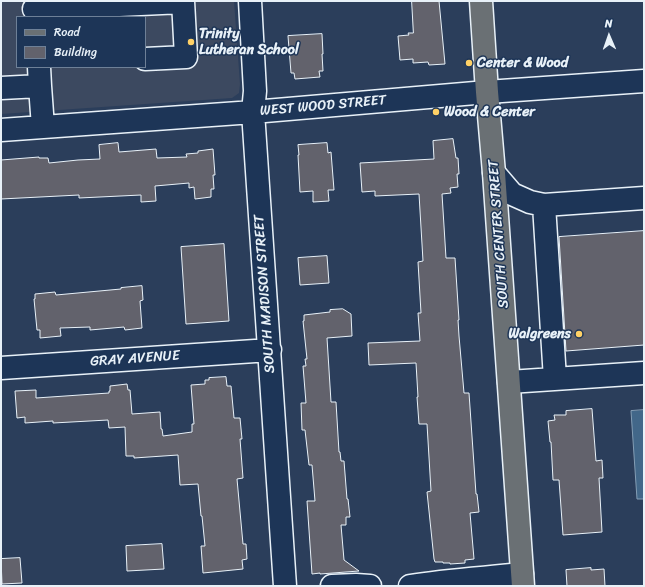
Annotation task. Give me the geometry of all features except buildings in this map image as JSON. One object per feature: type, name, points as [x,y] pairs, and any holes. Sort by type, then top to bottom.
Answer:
[{"type":"main road","name":"SOUTH CENTER STREET","points":[[481,1],[522,580]]},
{"type":"street","points":[[34,9],[183,1],[186,57],[146,60]]},
{"type":"street","name":"SOUTH MADISON STREET","points":[[250,1],[255,91],[253,112],[262,255],[270,350],[284,586]]},
{"type":"street","points":[[1,88],[39,76],[43,127]]},
{"type":"street","name":"WEST WOOD STREET","points":[[1,130],[253,112],[487,92],[644,81]]},
{"type":"street","points":[[494,173],[512,194],[530,202],[544,205],[644,198]]},
{"type":"street","points":[[544,205],[555,379]]},
{"type":"street","name":"GRAY AVENUE","points":[[1,368],[270,350]]},
{"type":"street","points":[[509,382],[644,373]]},
{"type":"street","points":[[410,586],[477,579],[522,580]]},
{"type":"street","points":[[332,586],[370,586]]},
{"type":"shaded area","name":"Trinity Lutheran School","points":[[1,1],[234,1],[240,84],[239,93],[232,98],[1,114]]},
{"type":"shaded area","points":[[644,410],[644,499],[637,499],[631,411]]},
{"type":"place","name":"Trinity Lutheran School","points":[[191,42]]},
{"type":"place","name":"Center & Wood","points":[[469,63]]},
{"type":"place","name":"Wood & Center","points":[[436,112]]},
{"type":"place","name":"Walgreens","points":[[579,334]]}]
